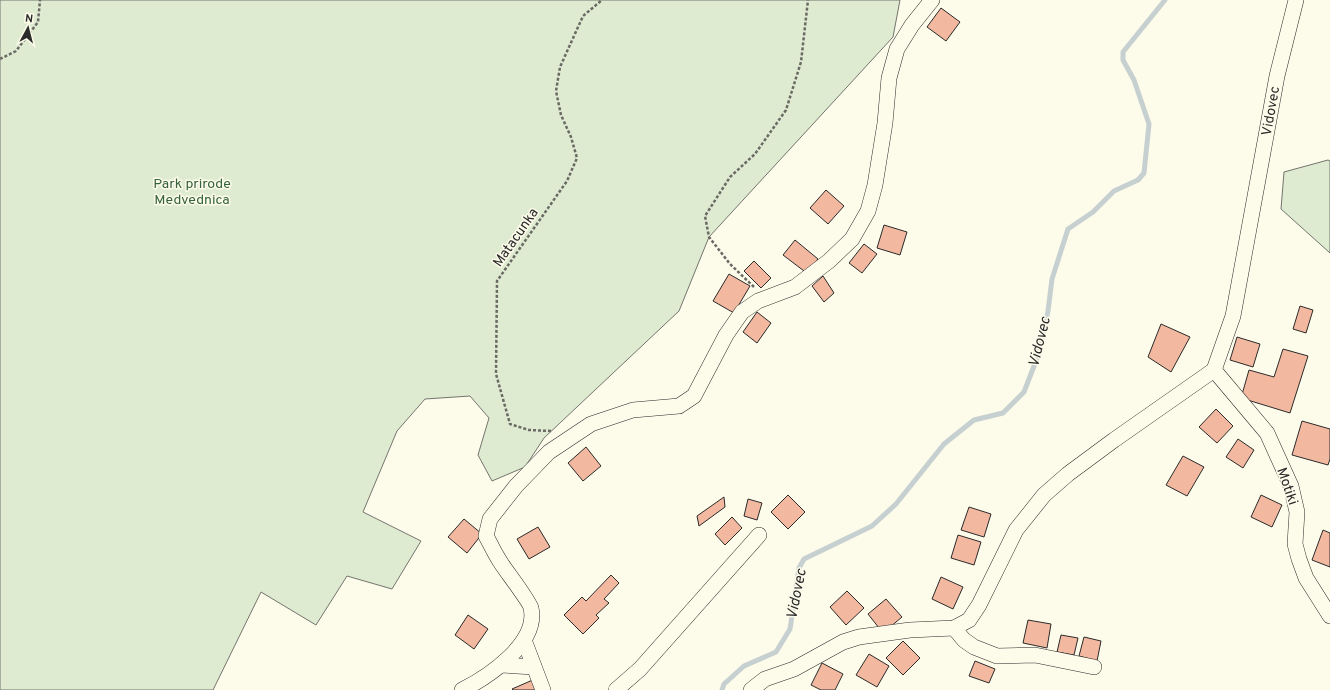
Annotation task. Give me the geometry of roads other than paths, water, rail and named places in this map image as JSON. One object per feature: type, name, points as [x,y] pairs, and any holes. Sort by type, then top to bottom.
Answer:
[{"type":"street","points":[[462,690],[475,684],[502,665],[524,640],[530,626],[531,608],[499,561],[486,536],[490,519],[516,486],[549,452],[591,424],[633,410],[679,406],[694,396],[726,335],[742,312],[758,301],[794,287],[829,261],[852,240],[868,211],[875,185],[885,123],[889,78],[898,49],[912,25],[932,0]]},
{"type":"street","name":"Vidovec","points":[[1214,370],[1233,316],[1277,76],[1296,0]]},
{"type":"street","points":[[751,690],[766,679],[794,670],[843,642],[859,637],[910,630],[954,628],[969,620],[979,605],[1016,530],[1044,495],[1068,474],[1114,440],[1214,370]]},
{"type":"street","name":"Motiki","points":[[1214,370],[1267,432],[1291,486],[1297,512],[1295,544],[1298,559],[1306,578],[1330,616]]},
{"type":"street","points":[[616,690],[640,669],[759,534]]},
{"type":"street","points":[[954,628],[974,647],[997,656],[1035,656],[1094,667]]},
{"type":"street","points":[[524,640],[543,690]]},
{"type":"street","points":[[502,665],[534,667]]},
{"type":"waterway","name":"Vidovec","points":[[722,690],[724,684],[744,666],[776,652],[790,629],[799,568],[804,559],[872,526],[896,504],[944,444],[974,420],[1003,413],[1024,392],[1039,353],[1048,311],[1052,279],[1068,229],[1093,212],[1114,191],[1138,180],[1144,173],[1149,124],[1134,80],[1123,60],[1123,52],[1165,0]]},
{"type":"park label","name":"Park prirode Medvednica","points":[[192,192]]}]
